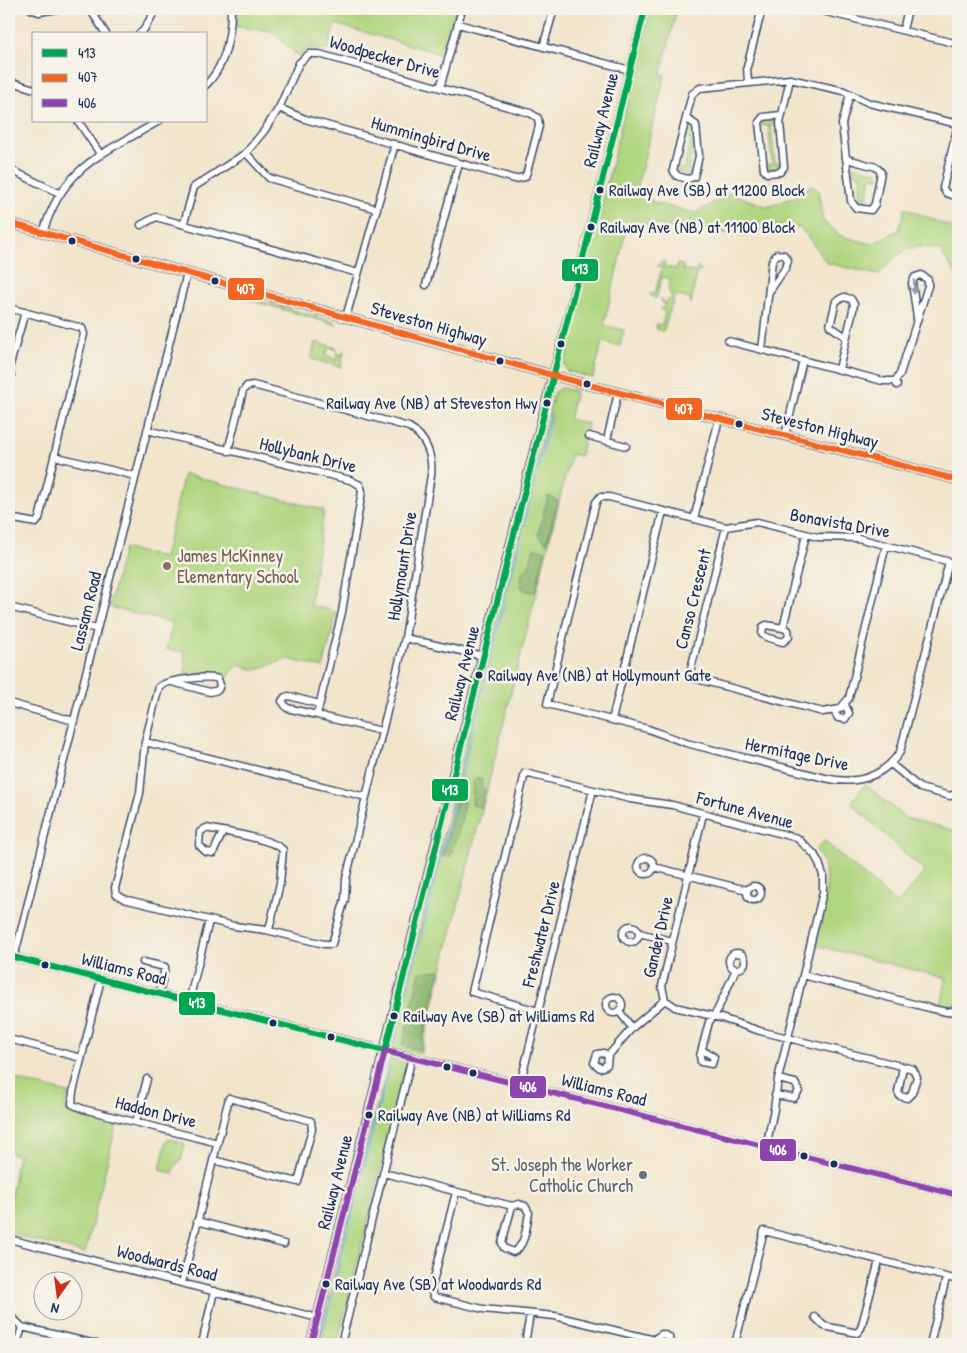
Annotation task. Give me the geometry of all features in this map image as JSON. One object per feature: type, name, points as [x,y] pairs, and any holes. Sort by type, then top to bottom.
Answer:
[{"type":"main road","name":"Steveston Highway","points":[[9,223],[553,376],[958,480]]},
{"type":"main road","name":"Railway Avenue","points":[[311,1344],[553,376]]},
{"type":"street","points":[[31,9],[39,12],[57,9]]},
{"type":"street","points":[[90,9],[105,32]]},
{"type":"street","points":[[208,82],[224,58],[230,33],[231,9]]},
{"type":"street","points":[[440,88],[462,9]]},
{"type":"street","points":[[543,47],[554,9]]},
{"type":"street","name":"Railway Avenue","points":[[553,376],[645,9]]},
{"type":"street","points":[[748,82],[747,67],[762,9]]},
{"type":"street","points":[[814,9],[958,44]]},
{"type":"street","points":[[903,30],[908,9]]},
{"type":"street","points":[[142,32],[152,16]]},
{"type":"street","points":[[458,24],[630,70]]},
{"type":"street","name":"Woodpecker Drive","points":[[184,223],[194,187],[246,153],[264,132],[280,108],[299,63],[309,54],[319,54],[530,113],[538,118],[540,126]]},
{"type":"street","points":[[781,115],[762,117],[759,122],[764,170],[767,173],[780,172],[784,167],[780,126],[790,79]]},
{"type":"street","points":[[686,118],[696,125],[700,155],[694,177],[688,179],[677,176],[673,172],[686,118],[692,94],[697,88],[790,79],[850,94],[865,102],[958,124],[943,190],[948,194],[958,196]]},
{"type":"street","points":[[9,81],[32,88]]},
{"type":"street","points":[[847,159],[876,168],[881,172],[875,204],[871,210],[856,208],[852,204],[842,124],[850,94]]},
{"type":"street","name":"Hummingbird Drive","points":[[280,108],[305,119],[515,179],[522,178],[527,172],[540,126]]},
{"type":"street","points":[[79,122],[101,155]]},
{"type":"street","points":[[43,233],[59,193],[75,173],[101,155],[157,122]]},
{"type":"street","points":[[346,317],[395,144]]},
{"type":"street","points":[[246,153],[269,178],[377,209]]},
{"type":"street","points":[[950,158],[958,160]]},
{"type":"street","points":[[426,285],[459,163]]},
{"type":"street","points":[[9,169],[59,193]]},
{"type":"street","points":[[141,225],[156,217],[184,223],[358,273]]},
{"type":"street","points":[[762,350],[768,292],[772,258],[777,254],[784,255],[788,260],[787,266],[768,292]]},
{"type":"street","name":"Lassam Road","points":[[11,957],[74,720],[187,273]]},
{"type":"street","points":[[728,341],[896,383],[928,284],[927,278],[921,275],[915,277],[912,284],[917,318]]},
{"type":"street","points":[[839,369],[854,304],[844,296],[836,301],[830,326],[846,337]]},
{"type":"street","points":[[9,308],[82,328],[84,334],[36,523],[9,518]]},
{"type":"street","points":[[9,381],[11,376],[9,369],[25,312]]},
{"type":"street","points":[[785,436],[803,360]]},
{"type":"street","name":"Hollymount Drive","points":[[228,451],[246,385],[260,386],[414,430],[422,438],[430,456],[432,469],[405,638],[346,879],[345,899],[332,944],[324,944],[269,930]]},
{"type":"street","points":[[607,440],[618,393]]},
{"type":"street","points":[[694,519],[719,419]]},
{"type":"street","name":"Hollybank Drive","points":[[147,430],[355,481],[362,487],[342,612],[317,715]]},
{"type":"street","points":[[588,436],[626,446]]},
{"type":"street","points":[[54,456],[135,476]]},
{"type":"street","name":"Bonavista Drive","points":[[547,704],[596,502],[600,497],[726,527],[757,522],[818,537],[848,536],[958,564]]},
{"type":"street","points":[[612,720],[664,511]]},
{"type":"street","name":"Canso Crescent","points":[[726,527],[689,677],[820,712],[834,711],[838,718],[845,719],[849,713],[845,705],[851,691],[886,545]]},
{"type":"street","points":[[783,628],[806,534]]},
{"type":"street","name":"Hermitage Drive","points":[[547,704],[612,720],[686,743],[838,781],[858,781],[875,775],[891,764],[900,752],[905,738],[948,562]]},
{"type":"street","points":[[9,608],[97,629]]},
{"type":"street","points":[[405,638],[483,656]]},
{"type":"street","points":[[172,682],[210,692],[218,690],[220,685],[218,679],[213,677],[162,683],[159,687],[145,742],[140,792],[115,886],[116,894],[124,899],[209,921],[269,930],[280,883],[282,848],[276,844],[223,832],[202,829],[199,845],[206,852],[213,853],[223,832]]},
{"type":"street","points":[[319,704],[289,696],[285,697],[282,701],[287,708],[381,731]]},
{"type":"street","points":[[9,703],[74,720]]},
{"type":"street","points":[[834,711],[845,705]]},
{"type":"street","points":[[145,742],[366,797]]},
{"type":"street","points":[[891,764],[917,787],[945,795],[957,795]]},
{"type":"street","name":"Fortune Avenue","points":[[538,1010],[472,992],[525,773],[630,799],[672,805],[797,838],[814,854],[823,875],[823,892],[787,1038],[766,1147]]},
{"type":"street","name":"Freshwater Drive","points":[[520,1085],[593,790]]},
{"type":"street","name":"Gander Drive","points":[[703,814],[661,990],[665,1000],[676,1007],[787,1038],[903,1067]]},
{"type":"street","points":[[654,867],[747,890]]},
{"type":"street","points":[[189,1001],[209,921]]},
{"type":"street","points":[[639,934],[672,940]]},
{"type":"street","name":"Williams Road","points":[[11,957],[958,1195]]},
{"type":"street","points":[[143,962],[165,967],[159,994]]},
{"type":"street","points":[[702,1050],[709,1022],[736,969]]},
{"type":"street","points":[[803,975],[933,1009],[948,1012],[958,1010]]},
{"type":"street","name":"Haddon Drive","points":[[101,979],[71,1098],[72,1104],[83,1109],[218,1142],[182,1283]]},
{"type":"street","points":[[608,1056],[632,1028],[665,1000]]},
{"type":"street","points":[[619,1011],[632,1028]]},
{"type":"street","points":[[9,1039],[81,1058]]},
{"type":"street","points":[[341,1344],[412,1058]]},
{"type":"street","points":[[903,1067],[913,1069],[917,1074],[912,1093],[907,1098],[900,1096],[898,1092],[903,1067]]},
{"type":"street","points":[[136,1122],[147,1079]]},
{"type":"street","points":[[775,1095],[794,1098],[799,1091],[795,1083],[778,1079]]},
{"type":"street","points":[[213,1160],[298,1182],[312,1124],[311,1121],[302,1117],[229,1098],[218,1142]]},
{"type":"street","points":[[384,1173],[512,1206],[522,1204],[529,1213],[521,1244],[513,1252],[504,1248],[502,1243],[512,1206]]},
{"type":"street","points":[[456,1192],[429,1296],[478,1308],[566,1318],[655,1342],[660,1334],[665,1334],[669,1337],[670,1344]]},
{"type":"street","points":[[197,1221],[284,1244]]},
{"type":"street","points":[[736,1344],[764,1231],[958,1280]]},
{"type":"street","name":"Woodwards Road","points":[[9,1239],[318,1318]]},
{"type":"street","points":[[815,1317],[824,1326],[857,1333],[861,1328],[879,1261]]},
{"type":"street","points":[[930,1344],[946,1278]]},
{"type":"street","points":[[202,1344],[214,1291]]},
{"type":"street","points":[[9,1314],[22,1327],[96,1344]]},
{"type":"street","points":[[525,1344],[530,1314]]},
{"type":"street","points":[[17,1344],[22,1327]]},
{"type":"green space","points":[[238,9],[457,9],[444,55],[335,24],[328,51],[311,48],[298,56],[271,31],[237,27]]},
{"type":"green space","points":[[650,9],[677,9],[661,74],[665,75],[637,187],[655,203],[695,213],[730,193],[768,207],[805,193],[810,185],[818,190],[823,221],[841,236],[872,244],[899,230],[905,208],[958,230],[958,277],[940,250],[929,248],[919,247],[904,251],[878,275],[827,263],[801,228],[776,226],[744,235],[628,222],[604,325],[624,330],[620,346],[602,342],[593,378],[567,371],[564,364],[570,346],[567,345]]},
{"type":"green space","points":[[774,119],[777,124],[771,125],[775,163],[782,163],[782,167],[769,170],[766,165],[772,164],[768,125],[762,126],[762,120]]},
{"type":"green space","points":[[691,125],[694,128],[696,157],[691,156],[688,170],[693,171],[688,176],[676,171],[677,168],[684,169],[691,140],[684,138],[687,127]]},
{"type":"green space","points":[[854,166],[878,172],[878,178],[871,177],[866,202],[872,204],[870,207],[855,203],[854,199],[861,198],[859,173],[851,174],[851,168]]},
{"type":"green space","points":[[665,262],[664,267],[676,269],[677,264],[683,265],[683,270],[696,272],[698,267],[702,271],[697,272],[691,304],[690,299],[675,295],[663,331],[656,329],[656,324],[662,325],[665,311],[660,309],[665,306],[660,298],[665,303],[672,297],[668,290],[670,278],[662,277],[656,299],[649,294],[655,293],[662,268],[657,266]]},
{"type":"green space","points":[[236,294],[335,322],[337,325],[238,297]]},
{"type":"green space","points":[[315,342],[337,348],[336,353],[336,349],[329,347],[326,355],[336,360],[338,354],[342,355],[344,350],[341,367],[311,359]]},
{"type":"green space","points":[[561,388],[576,391],[569,419],[588,424],[580,456],[571,454],[421,1053],[410,1051],[337,1344],[317,1344],[330,1295],[336,1283],[333,1282],[335,1272],[371,1126],[389,1064],[398,1017],[533,474],[554,392]]},
{"type":"green space","points":[[184,474],[324,510],[310,605],[337,612],[323,668],[288,659],[255,670],[237,665],[228,677],[222,678],[213,673],[186,675],[184,652],[166,649],[173,623],[109,607],[124,548],[164,558]]},
{"type":"green space","points":[[548,496],[558,501],[547,543],[538,535]]},
{"type":"green space","points":[[536,548],[546,551],[535,592],[531,592],[521,587],[521,578],[531,561],[533,550]]},
{"type":"green space","points":[[477,778],[482,779],[481,786],[485,791],[481,808],[472,805],[473,782]]},
{"type":"green space","points":[[865,784],[905,818],[958,831],[958,1005],[940,1005],[946,978],[814,945],[826,897],[825,873],[816,849],[824,841],[897,904],[925,872],[851,803]]},
{"type":"green space","points":[[460,788],[464,802],[461,821],[450,857],[443,856]]},
{"type":"green space","points":[[440,970],[420,1050],[402,1046],[420,972]]},
{"type":"green space","points":[[9,1078],[68,1093],[65,1109],[117,1122],[85,1253],[9,1234],[9,1211],[18,1155],[9,1153]]},
{"type":"green space","points":[[169,1139],[185,1144],[181,1161],[175,1165],[173,1173],[160,1170],[166,1142]]},
{"type":"waterway","points":[[537,472],[551,415]]},
{"type":"waterway","points":[[493,649],[535,478]]},
{"type":"waterway","points":[[485,681],[491,655]]},
{"type":"waterway","points":[[394,1044],[483,687]]},
{"type":"waterway","points":[[335,1281],[390,1061]]},
{"type":"waterway","points":[[320,1344],[332,1296]]},
{"type":"transit line","name":"413","points":[[385,1051],[645,9]]},
{"type":"transit line","name":"407","points":[[9,223],[566,379],[958,480]]},
{"type":"transit line","name":"413","points":[[9,956],[385,1051]]},
{"type":"transit line","name":"406","points":[[385,1051],[958,1195]]},
{"type":"transit line","name":"406","points":[[311,1344],[385,1051]]},
{"type":"place","name":"Railway Ave (SB) at 11200 Block","points":[[600,190]]},
{"type":"place","name":"Railway Ave (NB) at 11100 Block","points":[[591,227]]},
{"type":"place","name":"Railway Ave (NB) at Steveston Hwy","points":[[547,403]]},
{"type":"place","name":"James McKinney Elementary School","points":[[167,566]]},
{"type":"place","name":"Railway Ave (NB) at Hollymount Gate","points":[[479,675]]},
{"type":"place","name":"Railway Ave (SB) at Williams Rd","points":[[394,1016]]},
{"type":"place","name":"Railway Ave (NB) at Williams Rd","points":[[369,1115]]},
{"type":"place","name":"St. Joseph the Worker Catholic Church","points":[[643,1175]]},
{"type":"place","name":"Railway Ave (SB) at Woodwards Rd","points":[[326,1284]]}]
